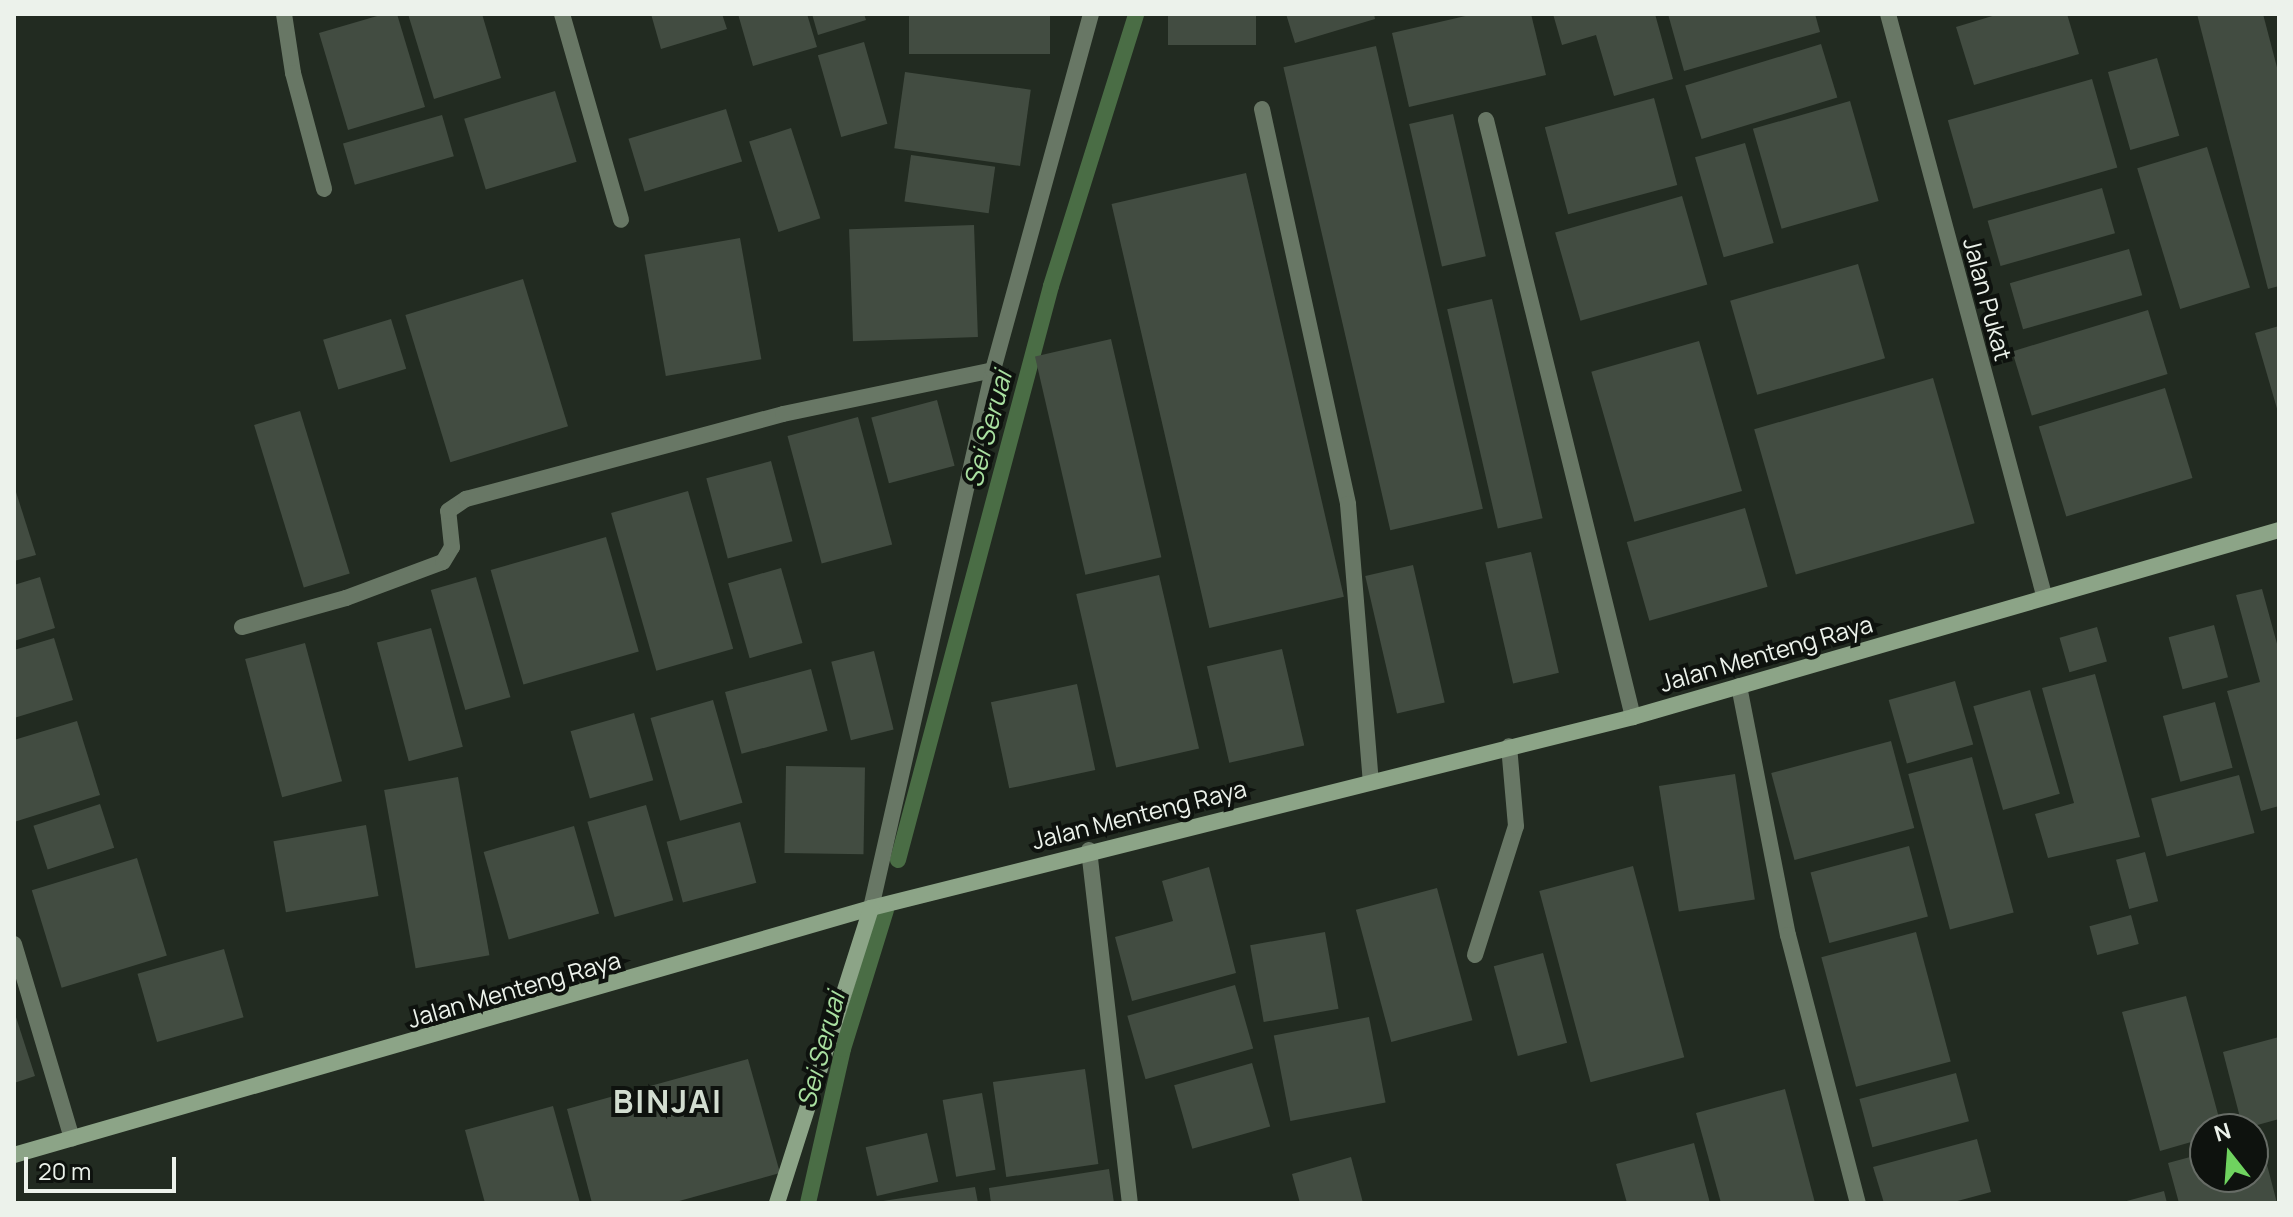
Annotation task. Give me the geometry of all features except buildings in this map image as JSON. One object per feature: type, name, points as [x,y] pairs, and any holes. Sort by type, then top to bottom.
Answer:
[{"type":"street","points":[[284,14],[293,73],[324,189]]},
{"type":"street","points":[[562,14],[621,220]]},
{"type":"street","points":[[777,1203],[871,908],[993,370],[1091,14]]},
{"type":"street","name":"Jalan Pukat","points":[[1888,14],[2044,595]]},
{"type":"street","points":[[1262,109],[1348,504],[1371,782]]},
{"type":"street","points":[[1486,120],[1633,717]]},
{"type":"street","points":[[242,627],[346,598],[443,562],[452,547],[448,511],[466,499],[783,414],[993,370]]},
{"type":"street","name":"Jalan Menteng Raya","points":[[14,1155],[871,908],[1089,850],[1633,717],[2044,595],[2279,530]]},
{"type":"street","points":[[1739,686],[1788,935],[1858,1203]]},
{"type":"street","points":[[1475,955],[1516,826],[1509,746]]},
{"type":"street","points":[[1089,850],[1130,1203]]},
{"type":"street","points":[[14,944],[72,1139]]},
{"type":"waterway","name":"Sei Seruai","points":[[898,860],[1051,286],[1136,14]]},
{"type":"waterway","name":"Sei Seruai","points":[[808,1203],[843,1049],[886,910]]},
{"type":"district","name":"BINJAI","points":[[668,1101]]}]
